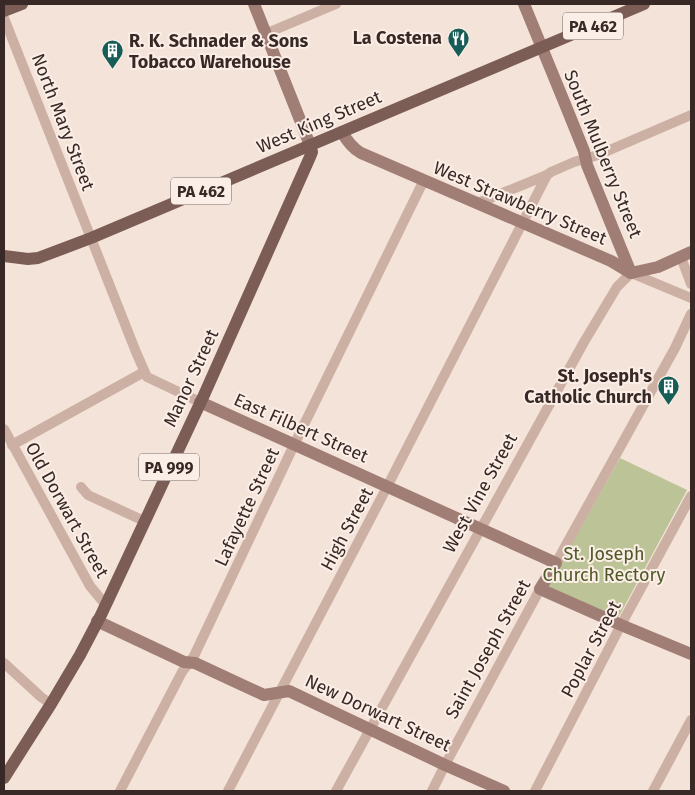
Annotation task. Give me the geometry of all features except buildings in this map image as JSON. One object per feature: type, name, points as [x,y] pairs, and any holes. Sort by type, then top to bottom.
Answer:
[{"type":"main road","points":[[4,11],[22,4]]},
{"type":"main road","name":"West King Street","points":[[4,256],[28,259],[38,258],[91,238],[644,4]]},
{"type":"main road","name":"Manor Street","points":[[4,778],[51,704],[97,621],[200,402],[310,157],[312,152],[310,145]]},
{"type":"street","points":[[254,4],[310,145]]},
{"type":"street","points":[[266,34],[336,4]]},
{"type":"street","name":"South Mulberry Street","points":[[524,4],[631,273]]},
{"type":"street","name":"North Mary Street","points":[[4,18],[144,372]]},
{"type":"street","points":[[478,204],[691,115]]},
{"type":"street","name":"West Strawberry Street","points":[[342,132],[347,141],[357,151],[611,261],[631,273],[691,298]]},
{"type":"street","name":"High Street","points":[[228,791],[547,175]]},
{"type":"street","name":"Lafayette Street","points":[[120,791],[182,672],[194,656],[294,445],[424,180]]},
{"type":"street","points":[[631,273],[658,267],[686,254],[691,284]]},
{"type":"street","name":"West Vine Street","points":[[336,791],[584,342],[617,287],[631,273]]},
{"type":"street","name":"Saint Joseph Street","points":[[432,791],[540,589],[675,348],[691,314]]},
{"type":"street","points":[[12,445],[144,372],[146,377],[200,402]]},
{"type":"street","name":"East Filbert Street","points":[[200,402],[556,563]]},
{"type":"street","name":"Old Dorwart Street","points":[[4,430],[90,586],[105,604]]},
{"type":"street","points":[[81,487],[88,495],[144,521]]},
{"type":"street","name":"Poplar Street","points":[[535,791],[621,625],[691,496]]},
{"type":"street","points":[[540,589],[691,654]]},
{"type":"street","name":"New Dorwart Street","points":[[97,621],[184,662],[196,663],[264,695],[290,691],[504,791]]},
{"type":"street","points":[[4,663],[51,704]]},
{"type":"street","points":[[653,791],[691,720]]},
{"type":"green space","name":"St. Joseph Church Rectory","points":[[620,458],[687,490],[618,618],[548,586]]},
{"type":"place","name":"La Costena","points":[[458,57]]},
{"type":"place","name":"R. K. Schnader & Sons Tobacco Warehouse","points":[[113,70]]},
{"type":"place","name":"St. Joseph's Catholic Church","points":[[668,405]]}]
